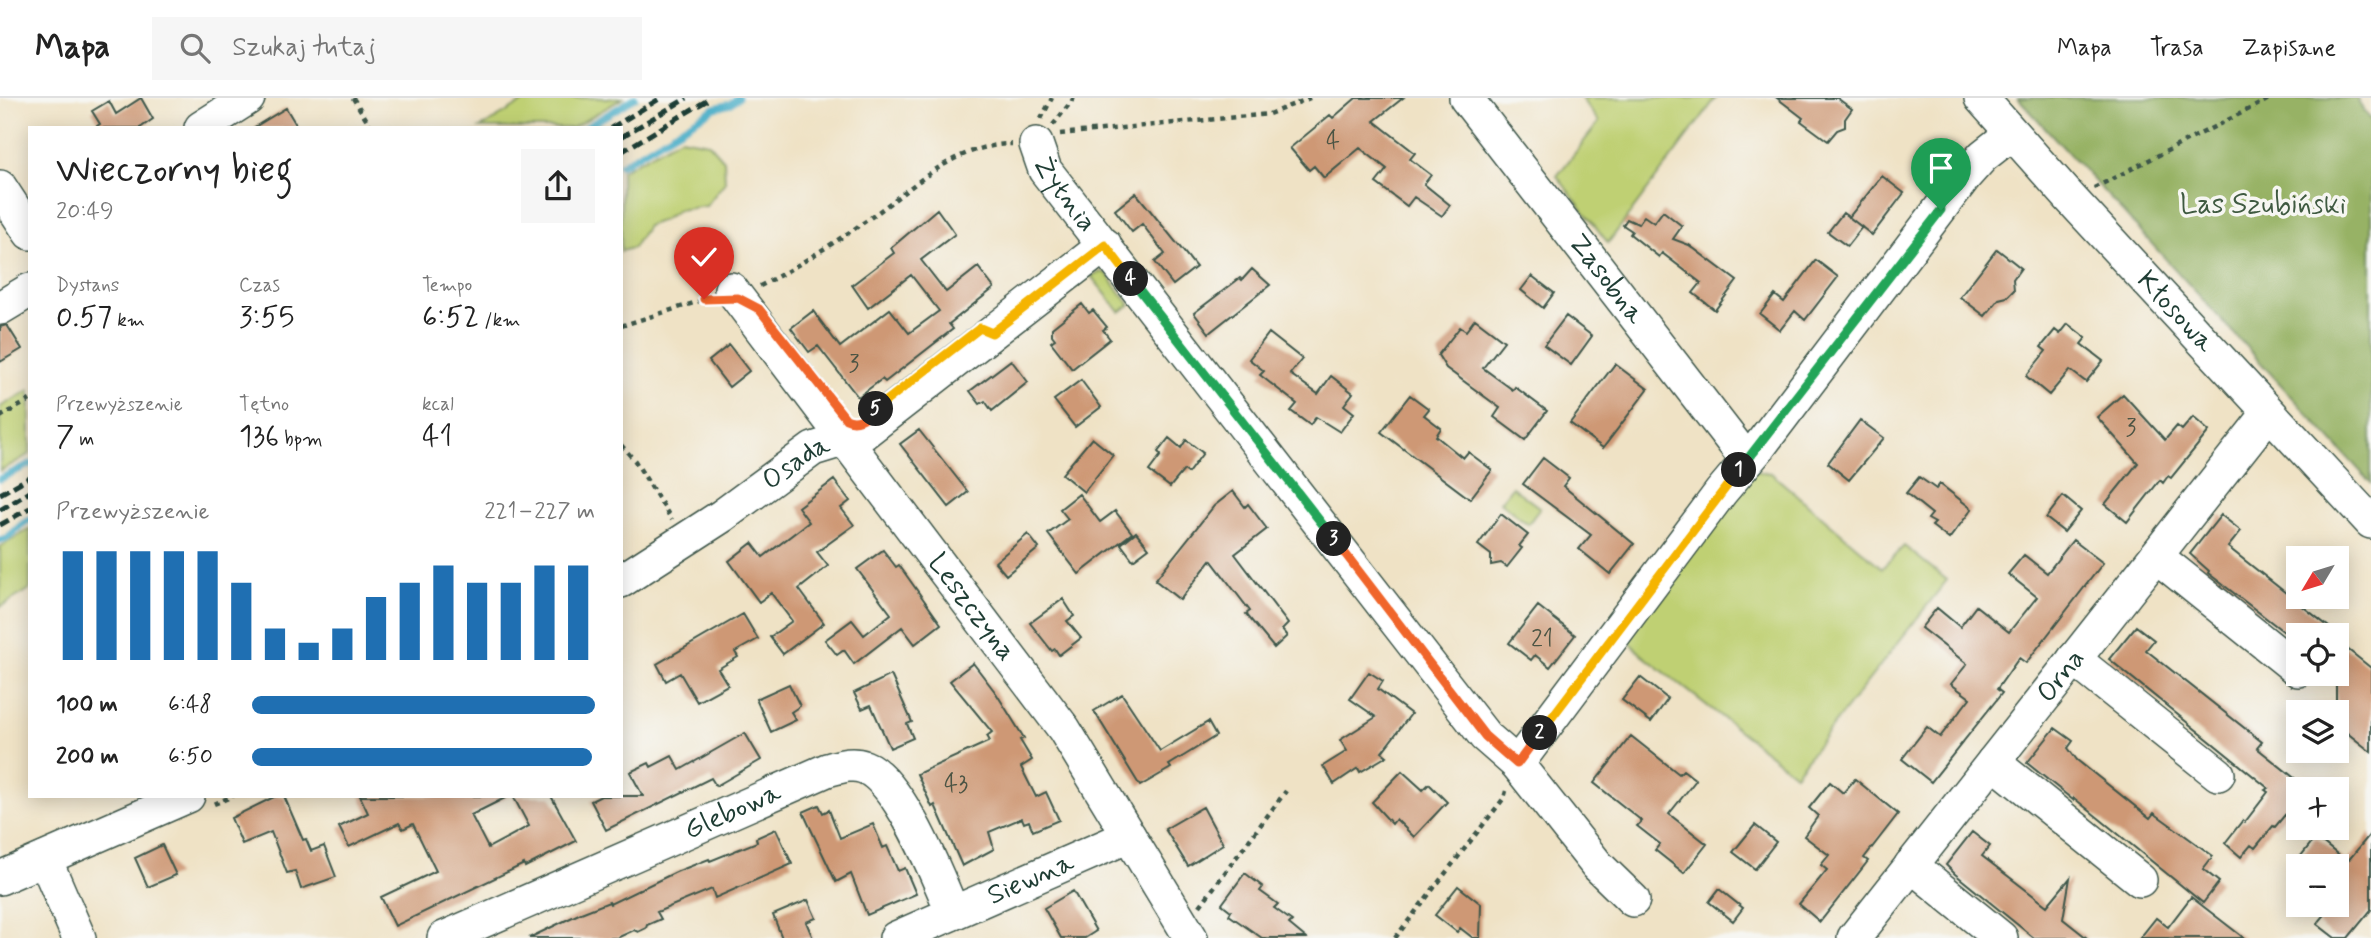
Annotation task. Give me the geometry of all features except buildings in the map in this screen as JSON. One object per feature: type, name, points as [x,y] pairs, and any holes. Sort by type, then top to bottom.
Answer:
[{"type":"street","points":[[204,126],[248,98]]},
{"type":"street","name":"Zasobna","points":[[1466,98],[1747,460]]},
{"type":"street","name":"Kłosowa","points":[[1981,98],[2011,134],[2371,523]]},
{"type":"street","points":[[1517,764],[1721,492],[1965,176],[1983,156],[2011,134]]},
{"type":"street","name":"Żytnia","points":[[1036,144],[1045,170],[1485,736],[1517,764],[1597,865],[1633,900]]},
{"type":"street","points":[[0,187],[28,230]]},
{"type":"street","name":"Osada","points":[[623,580],[684,542],[813,449],[867,430],[1105,245]]},
{"type":"street","points":[[0,308],[28,290]]},
{"type":"street","name":"Leszczyna","points":[[734,294],[1064,729],[1187,931]]},
{"type":"street","name":"Orna","points":[[1854,938],[2268,414]]},
{"type":"street","points":[[2156,556],[2286,660]]},
{"type":"street","points":[[2074,659],[2218,774]]},
{"type":"street","points":[[1993,762],[2140,880]]},
{"type":"street","name":"Glebowa","points":[[444,938],[811,777],[854,764],[873,771],[908,816],[953,914]]},
{"type":"street","points":[[0,878],[183,798]]},
{"type":"street","name":"Siewna","points":[[896,938],[1129,836]]},
{"type":"street","points":[[45,859],[79,938]]},
{"type":"street","points":[[1912,865],[2001,938]]},
{"type":"path","points":[[353,98],[371,126]]},
{"type":"path","points":[[1058,119],[1074,98]]},
{"type":"path","points":[[2071,199],[2271,98]]},
{"type":"path","points":[[623,325],[704,299],[734,294]]},
{"type":"path","points":[[0,417],[28,401]]},
{"type":"path","points":[[623,447],[654,490],[684,542]]},
{"type":"path","points":[[1395,938],[1504,797],[1517,764]]},
{"type":"path","points":[[1187,931],[1196,912],[1286,791]]},
{"type":"green space","points":[[530,98],[623,98],[575,126],[483,126]]},
{"type":"green space","points":[[1581,98],[1716,98],[1608,243],[1557,176],[1599,122]]},
{"type":"green space","name":"Las Szubiński","points":[[2018,98],[2356,98],[2371,120],[2371,483]]},
{"type":"green space","points":[[680,138],[709,143],[724,160],[725,182],[706,206],[678,210],[647,226],[633,248],[623,250],[623,170]]},
{"type":"green space","points":[[1099,272],[1106,273],[1130,305],[1120,312],[1091,276]]},
{"type":"green space","points":[[28,391],[28,455],[0,471],[0,407]]},
{"type":"green space","points":[[1752,471],[1771,473],[1882,568],[1904,546],[1947,580],[1795,774],[1641,654],[1625,637]]},
{"type":"green space","points":[[1512,487],[1540,508],[1528,524],[1500,502]]},
{"type":"green space","points":[[28,530],[28,590],[0,607],[0,547]]},
{"type":"waterway","points":[[588,126],[635,98]]},
{"type":"waterway","points":[[623,164],[715,108],[730,104],[738,98]]},
{"type":"waterway","points":[[0,479],[28,465]]},
{"type":"waterway","points":[[0,540],[28,521]]},
{"type":"railway","points":[[614,126],[661,98]]},
{"type":"railway","points":[[623,136],[687,98]]},
{"type":"railway","points":[[623,151],[711,98]]},
{"type":"railway","points":[[0,494],[28,478]]},
{"type":"railway","points":[[0,510],[28,493]]},
{"type":"railway","points":[[0,525],[28,509]]},
{"type":"route","points":[[704,299],[738,298],[759,309],[839,413],[850,422],[855,422],[870,414],[980,328],[992,333],[1105,245],[1485,736],[1517,764],[1721,492],[1759,447],[1941,210]]}]
